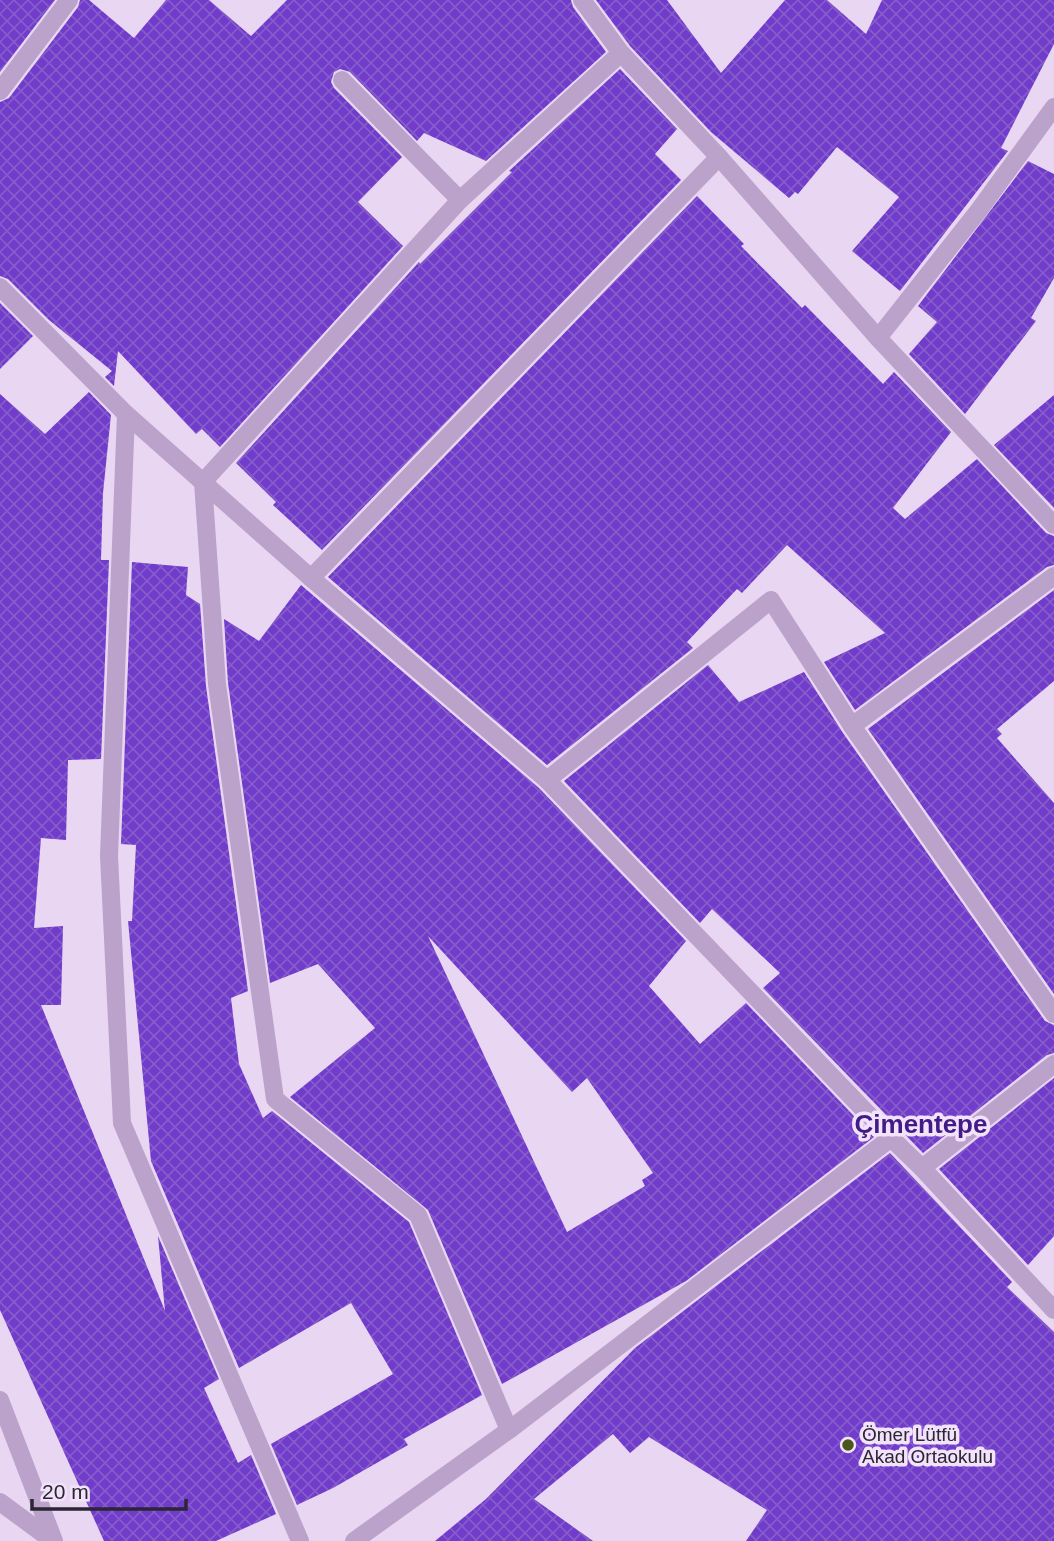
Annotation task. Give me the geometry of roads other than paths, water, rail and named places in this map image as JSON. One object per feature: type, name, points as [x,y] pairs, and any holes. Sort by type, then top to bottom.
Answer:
[{"type":"street","points":[[0,91],[69,0]]},
{"type":"street","points":[[582,0],[621,52],[719,157],[878,338],[1054,525]]},
{"type":"street","points":[[509,1430],[418,1216],[275,1099],[217,684],[203,482],[460,200],[621,52]]},
{"type":"street","points":[[342,80],[460,200]]},
{"type":"street","points":[[878,338],[979,210],[1054,107]]},
{"type":"street","points":[[311,578],[719,157]]},
{"type":"street","points":[[0,288],[126,414],[311,578],[547,780],[922,1168],[1054,1311]]},
{"type":"street","points":[[126,414],[109,856],[122,1123],[300,1541]]},
{"type":"street","points":[[852,726],[1054,576]]},
{"type":"street","points":[[547,780],[771,600],[852,726],[1054,1014]]},
{"type":"street","points":[[922,1168],[1054,1063]]},
{"type":"street","points":[[354,1541],[509,1430],[891,1138]]},
{"type":"street","points":[[0,1400],[53,1541]]},
{"type":"street","points":[[0,1503],[53,1541]]},
{"type":"place","name":"Ömer Lütfü Akad Ortaokulu","points":[[848,1445]]},
{"type":"district","name":"Çimentepe","points":[[921,1124]]}]
